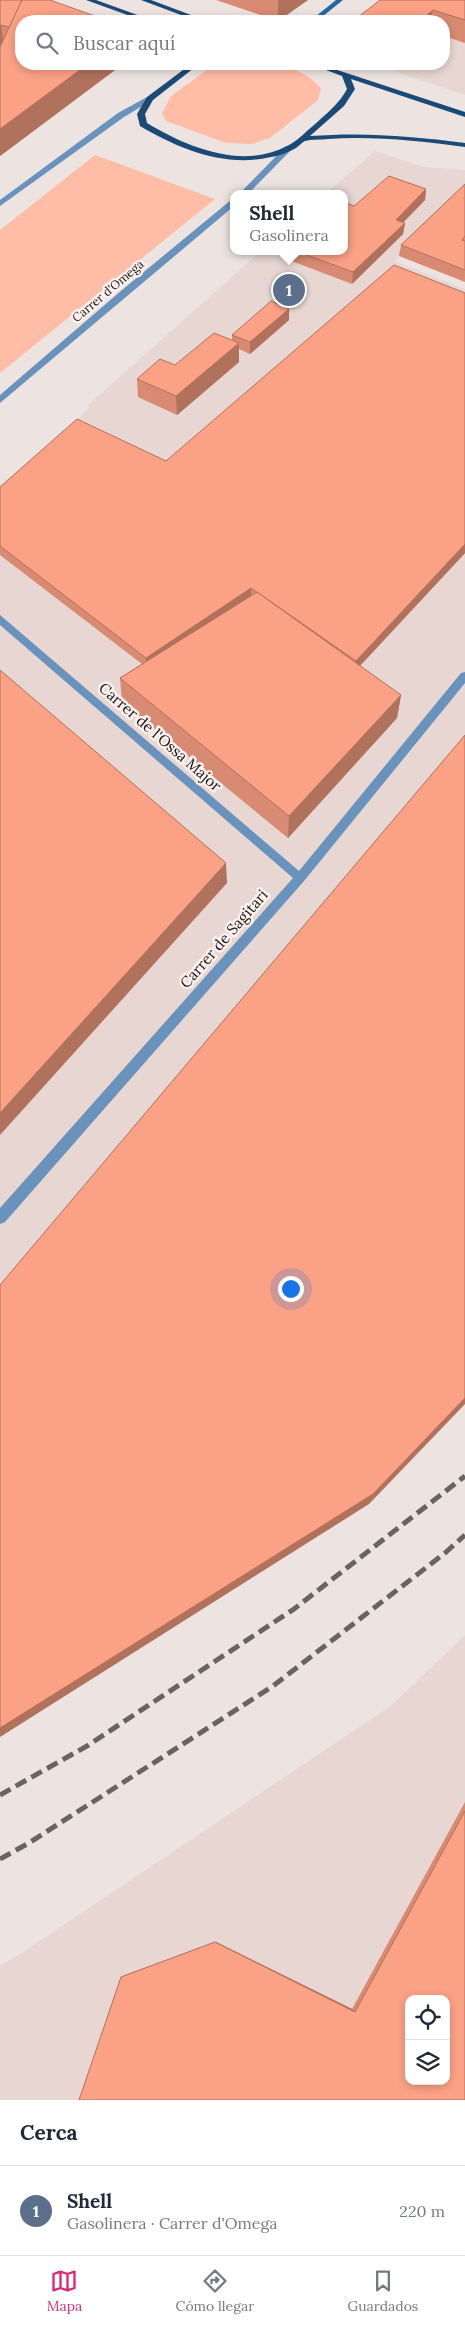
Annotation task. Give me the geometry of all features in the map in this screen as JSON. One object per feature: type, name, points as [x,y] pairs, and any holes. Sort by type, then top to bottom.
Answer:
[{"type":"main road","points":[[90,0],[133,15]]},
{"type":"main road","points":[[144,0],[186,15]]},
{"type":"main road","points":[[321,15],[340,0]]},
{"type":"main road","points":[[188,70],[150,99],[141,114],[143,124],[164,138],[224,157],[251,158],[270,155],[289,148],[346,101],[351,89],[346,76]]},
{"type":"main road","points":[[331,70],[465,116]]},
{"type":"main road","points":[[301,139],[364,135],[465,145]]},
{"type":"street","points":[[0,204],[121,115],[150,99]]},
{"type":"street","points":[[247,190],[289,148]]},
{"type":"street","name":"Carrer d'Omega","points":[[0,400],[125,292],[230,205]]},
{"type":"street","name":"Carrer de l'Ossa Major","points":[[0,619],[300,878]]},
{"type":"street","name":"Carrer de Sagitari","points":[[0,1218],[300,878],[465,676]]},
{"type":"shaded area","points":[[465,0],[465,95],[391,70],[450,70],[450,15]]},
{"type":"shaded area","points":[[207,70],[295,70],[311,79],[321,89],[318,100],[270,138],[252,144],[226,143],[166,121],[162,113],[171,96]]},
{"type":"shaded area","points":[[375,151],[423,167],[465,170],[465,193],[394,261],[465,289],[465,1404],[369,1504],[0,1737],[0,486],[84,413],[90,407],[87,406],[257,255],[348,255],[348,190],[331,190]]},
{"type":"shaded area","points":[[95,155],[215,199],[0,373],[0,230]]},
{"type":"shaded area","points":[[465,1635],[465,2100],[0,2100],[0,1965],[14,1958],[391,1706]]},
{"type":"building","points":[[0,0],[22,0],[10,27],[0,25]]},
{"type":"building","points":[[22,0],[50,0],[92,15],[15,15],[15,70],[80,70],[0,129],[0,47]]},
{"type":"building","points":[[380,0],[465,0],[465,20],[433,10],[427,15],[361,15]]},
{"type":"building","points":[[389,176],[426,189],[396,220],[405,223],[353,272],[307,255],[348,255],[348,204],[354,206]]},
{"type":"building","points":[[465,184],[465,236],[462,240],[465,241],[465,270],[401,245]]},
{"type":"building","points":[[394,265],[465,293],[465,544],[356,661],[251,588],[146,658],[0,546],[0,487],[77,419],[166,461]]},
{"type":"building","points":[[271,301],[289,309],[250,342],[232,335]]},
{"type":"building","points":[[214,333],[239,343],[176,396],[137,379],[160,359],[175,365]]},
{"type":"building","points":[[257,592],[401,695],[289,816],[120,678]]},
{"type":"building","points":[[0,670],[226,863],[0,1113]]},
{"type":"building","points":[[465,735],[465,1398],[373,1494],[0,1728],[0,1285]]},
{"type":"building","points":[[465,1811],[465,2100],[79,2100],[121,1977],[215,1942],[355,2012]]},
{"type":"railway","points":[[0,1795],[87,1746],[294,1609],[465,1476]]},
{"type":"railway","points":[[0,1859],[29,1843],[273,1686],[445,1553],[465,1535]]},
{"type":"place","name":"Shell","points":[[289,290]]}]
